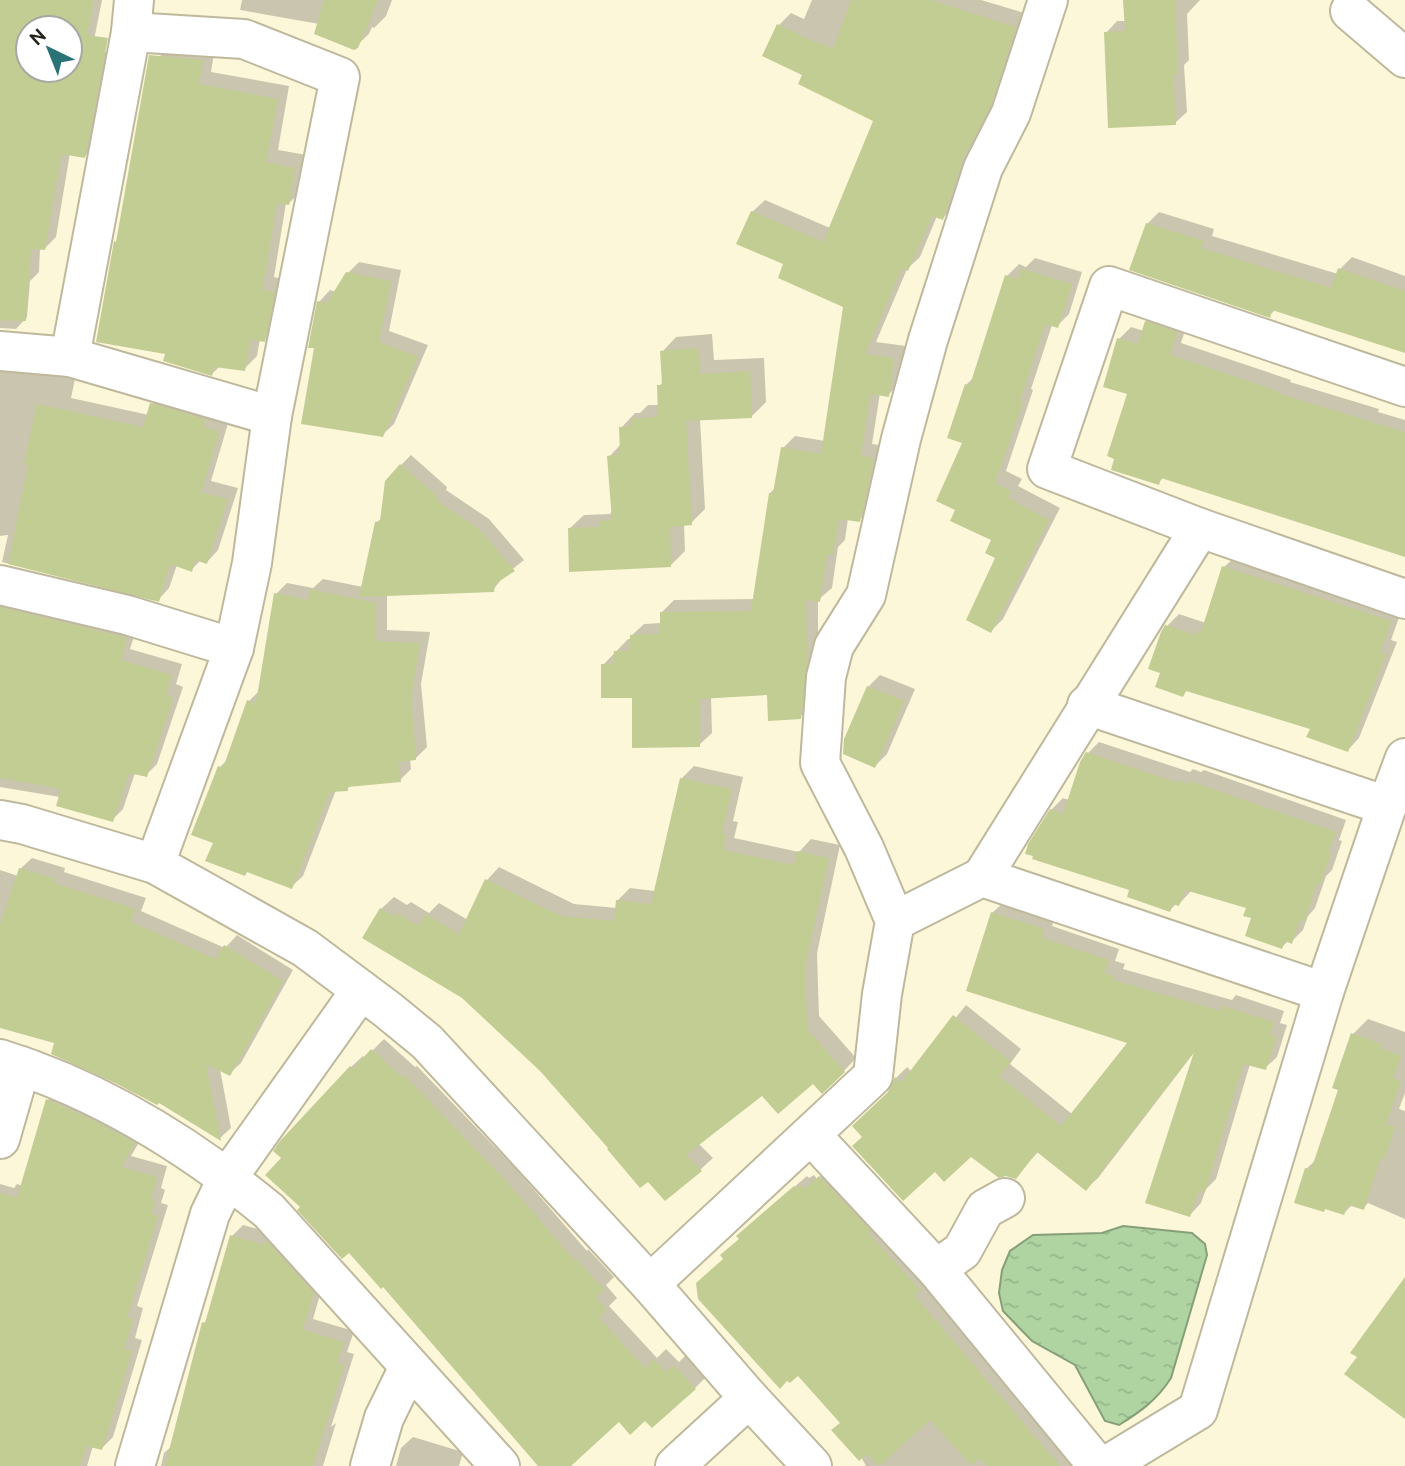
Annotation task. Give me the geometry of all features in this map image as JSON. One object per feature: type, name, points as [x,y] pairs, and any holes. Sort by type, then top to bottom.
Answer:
[{"type":"street","points":[[650,1284],[873,1076],[882,994],[895,921],[864,848],[820,763],[826,677],[834,646],[866,595],[901,439],[928,340],[983,168],[1011,113],[1048,0]]},
{"type":"street","points":[[1350,11],[1405,58]]},
{"type":"street","points":[[70,357],[132,16],[244,38],[340,77],[272,416],[252,563],[234,648],[155,864]]},
{"type":"street","points":[[1405,387],[1109,286],[1047,469],[1200,528],[1405,599]]},
{"type":"street","points":[[0,351],[70,357],[272,416]]},
{"type":"street","points":[[895,921],[982,877],[1200,528]]},
{"type":"street","points":[[0,585],[127,615],[234,648]]},
{"type":"street","points":[[1087,705],[1387,806]]},
{"type":"street","points":[[1106,1466],[1198,1409],[1324,992],[1405,758]]},
{"type":"street","points":[[0,820],[22,824],[155,864],[305,948],[427,1042],[813,1466]]},
{"type":"street","points":[[982,877],[1324,992]]},
{"type":"street","points":[[135,1466],[210,1214],[228,1177],[361,990]]},
{"type":"street","points":[[0,1139],[10,1063],[92,1093],[178,1144],[228,1177],[269,1211],[500,1466]]},
{"type":"street","points":[[811,1135],[936,1269],[1098,1466]]},
{"type":"street","points":[[936,1269],[962,1251],[985,1209],[1005,1198]]},
{"type":"street","points":[[370,1466],[384,1418],[409,1367]]},
{"type":"street","points":[[675,1466],[749,1398]]},
{"type":"water","points":[[1123,1226],[1192,1233],[1205,1244],[1207,1255],[1171,1378],[1148,1405],[1119,1425],[1105,1421],[1075,1365],[1032,1341],[1003,1311],[999,1293],[1002,1270],[1010,1251],[1033,1235],[1102,1233]]},
{"type":"building","points":[[0,0],[94,0],[87,35],[108,38],[85,158],[61,154],[45,250],[31,249],[26,321],[0,320]]},
{"type":"building","points":[[324,0],[378,0],[358,48],[354,50],[314,34]]},
{"type":"building","points":[[851,0],[930,0],[1016,27],[991,105],[963,158],[943,220],[932,216],[908,271],[902,268],[865,354],[894,358],[889,397],[870,394],[861,456],[874,458],[860,522],[839,519],[833,554],[827,554],[820,602],[806,600],[807,665],[801,719],[768,721],[767,695],[699,699],[700,747],[632,748],[632,698],[601,698],[601,664],[614,664],[614,651],[630,651],[630,635],[660,634],[660,612],[751,611],[769,493],[773,493],[781,447],[821,454],[843,307],[778,278],[783,264],[736,244],[751,211],[823,242],[873,121],[798,84],[802,75],[762,56],[777,24],[833,49]]},
{"type":"building","points":[[1123,0],[1175,0],[1178,74],[1173,74],[1176,125],[1108,128],[1104,32],[1125,31]]},
{"type":"building","points":[[149,55],[203,60],[199,84],[278,99],[266,162],[295,168],[289,205],[277,203],[262,290],[275,292],[265,342],[250,340],[245,371],[214,367],[212,376],[163,361],[165,354],[96,342]]},
{"type":"building","points":[[1146,223],[1204,241],[1201,248],[1331,288],[1338,268],[1405,291],[1405,353],[1272,310],[1270,318],[1129,270]]},
{"type":"building","points":[[1022,269],[1072,284],[1058,328],[1045,324],[1020,401],[1023,402],[995,483],[1011,491],[1008,498],[1049,520],[991,633],[966,620],[995,558],[985,553],[991,540],[950,521],[955,510],[936,501],[962,443],[947,438],[965,384],[970,385],[1005,275],[1018,279]]},
{"type":"building","points":[[346,272],[391,281],[379,342],[418,357],[383,437],[301,424],[314,348],[308,348],[317,301],[327,303]]},
{"type":"building","points":[[1145,321],[1177,332],[1170,355],[1280,394],[1405,432],[1405,557],[1161,478],[1159,485],[1111,470],[1114,459],[1107,456],[1127,394],[1103,387],[1117,338],[1138,344]]},
{"type":"building","points":[[698,348],[700,374],[750,371],[752,418],[686,421],[692,525],[670,527],[671,567],[569,572],[568,528],[600,527],[600,521],[612,520],[607,456],[620,454],[619,427],[632,426],[631,419],[658,417],[657,385],[662,385],[660,351]]},
{"type":"building","points":[[150,403],[205,419],[204,427],[219,432],[201,493],[228,499],[207,564],[195,560],[192,572],[170,564],[159,602],[8,564],[37,404],[143,427]]},
{"type":"building","points":[[400,464],[438,497],[437,501],[479,529],[515,571],[495,584],[494,592],[359,597],[375,522],[380,521],[385,481]]},
{"type":"building","points":[[1222,566],[1391,621],[1380,652],[1386,654],[1348,752],[1306,737],[1310,729],[1186,691],[1183,697],[1155,687],[1160,673],[1148,669],[1161,632],[1165,625],[1196,635],[1197,631],[1201,632]]},
{"type":"building","points":[[310,589],[376,603],[376,641],[420,643],[411,697],[416,760],[398,762],[401,782],[348,787],[348,791],[330,792],[292,889],[247,872],[245,876],[205,861],[213,843],[191,835],[218,766],[223,768],[247,700],[256,703],[274,593],[308,600]]},
{"type":"building","points":[[0,607],[127,638],[121,660],[172,675],[166,695],[173,698],[147,777],[129,773],[113,822],[56,806],[61,789],[0,778]]},
{"type":"building","points":[[867,686],[904,701],[875,768],[843,754],[844,739]]},
{"type":"building","points":[[1086,752],[1178,783],[1179,780],[1189,784],[1190,781],[1336,832],[1320,884],[1317,883],[1304,922],[1299,921],[1292,944],[1285,941],[1282,949],[1245,936],[1251,918],[1243,916],[1246,908],[1185,890],[1179,906],[1173,904],[1170,912],[1127,897],[1129,890],[1032,859],[1033,856],[1025,854],[1028,844],[1050,809],[1063,814],[1080,762]]},
{"type":"building","points":[[680,778],[732,789],[722,833],[726,834],[723,850],[794,865],[797,851],[829,858],[805,967],[807,1029],[845,1072],[822,1094],[813,1084],[778,1114],[762,1096],[686,1155],[702,1171],[665,1201],[648,1182],[640,1188],[540,1071],[462,998],[362,938],[380,908],[395,917],[397,913],[418,926],[425,914],[459,934],[485,879],[561,916],[614,921],[616,900],[651,904]]},
{"type":"building","points":[[19,868],[55,879],[54,883],[136,909],[131,922],[216,959],[224,945],[283,981],[230,1076],[206,1064],[221,1141],[159,1103],[157,1105],[51,1054],[54,1043],[0,1028],[0,926]]},
{"type":"building","points":[[991,912],[1044,929],[1042,938],[1109,960],[1104,973],[1114,976],[1113,980],[1221,1011],[1223,1006],[1274,1022],[1270,1035],[1276,1037],[1266,1070],[1243,1064],[1205,1192],[1199,1190],[1190,1217],[1145,1203],[1194,1052],[1086,1191],[1037,1152],[1016,1179],[1006,1176],[999,1178],[971,1157],[944,1182],[935,1172],[903,1201],[852,1146],[862,1137],[852,1126],[888,1092],[895,1077],[901,1083],[953,1015],[1011,1062],[999,1076],[1061,1126],[1127,1043],[966,991]]},
{"type":"building","points":[[1351,1033],[1382,1044],[1380,1048],[1401,1056],[1393,1078],[1401,1081],[1386,1124],[1395,1127],[1384,1160],[1380,1159],[1364,1210],[1348,1205],[1344,1215],[1294,1203],[1305,1168],[1311,1170],[1338,1090],[1332,1088]]},
{"type":"building","points":[[371,1049],[402,1077],[404,1075],[506,1181],[575,1261],[576,1259],[604,1289],[596,1298],[607,1310],[599,1318],[645,1368],[654,1359],[666,1372],[674,1365],[696,1389],[652,1428],[645,1421],[630,1435],[619,1422],[571,1466],[538,1466],[383,1287],[381,1289],[349,1253],[342,1259],[297,1210],[300,1207],[265,1175],[281,1158],[273,1151],[280,1141],[350,1066],[353,1069]]},
{"type":"building","points":[[46,1099],[135,1143],[121,1167],[157,1177],[151,1199],[155,1201],[151,1214],[158,1216],[127,1317],[133,1319],[124,1349],[132,1351],[102,1450],[86,1446],[80,1466],[0,1466],[0,1193],[17,1198]]},
{"type":"building","points":[[819,1176],[870,1230],[868,1233],[920,1290],[914,1295],[1060,1466],[987,1466],[979,1458],[971,1465],[930,1420],[879,1466],[867,1454],[859,1461],[831,1430],[840,1423],[798,1376],[790,1383],[787,1381],[780,1389],[698,1299],[696,1283],[723,1259],[720,1255],[739,1239],[736,1236],[794,1186],[796,1188],[801,1185],[805,1189]]},
{"type":"building","points":[[230,1235],[264,1245],[267,1241],[314,1293],[303,1330],[344,1342],[337,1363],[344,1365],[313,1466],[165,1466],[202,1322],[205,1323]]},
{"type":"building","points":[[1405,1277],[1405,1419],[1344,1374],[1357,1357],[1350,1353]]}]
